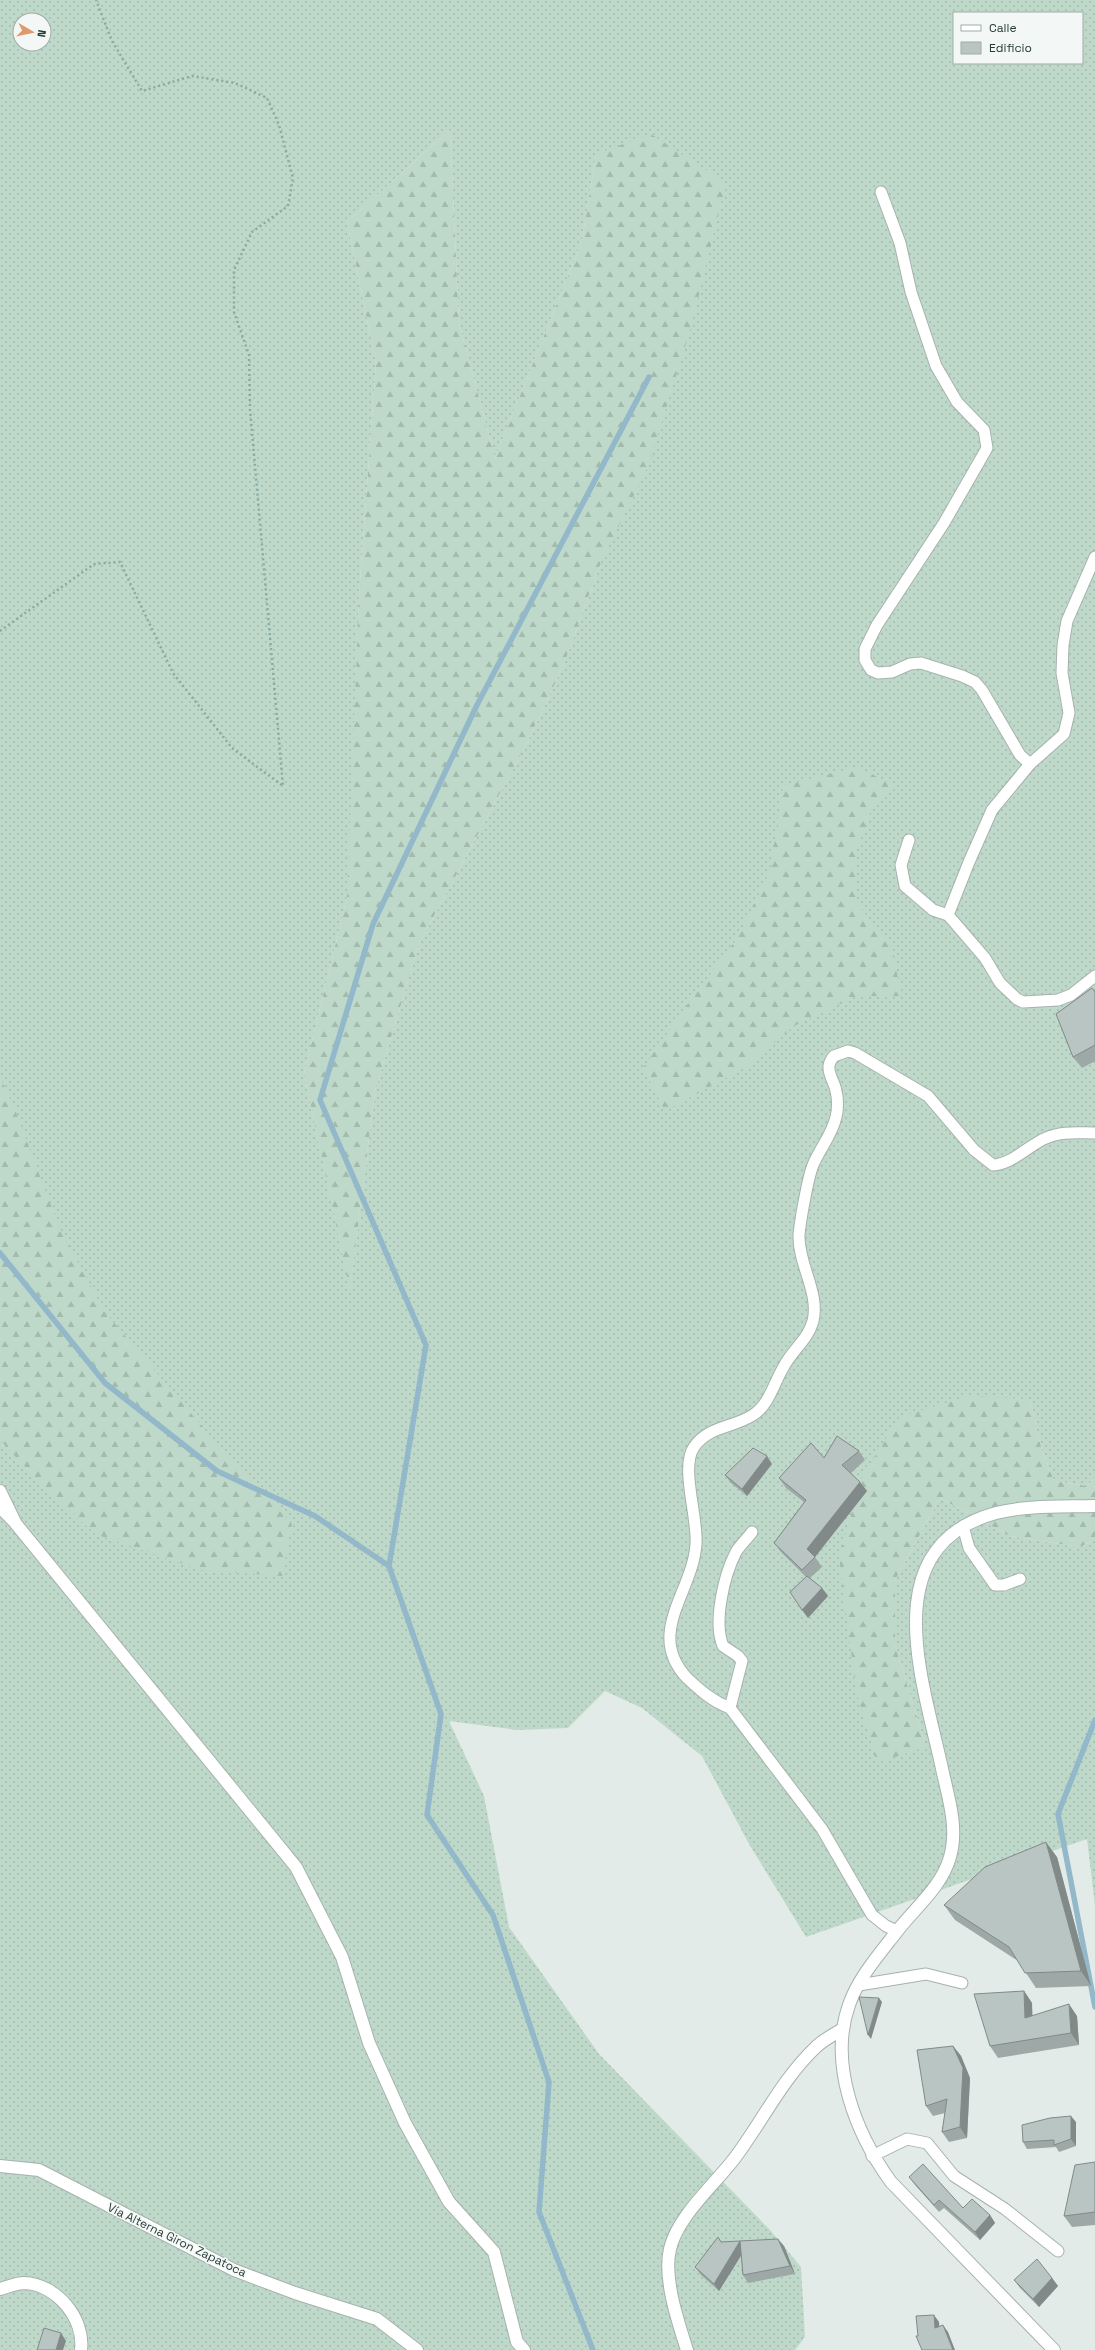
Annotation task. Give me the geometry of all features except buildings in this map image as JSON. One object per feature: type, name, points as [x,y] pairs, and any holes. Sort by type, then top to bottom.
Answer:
[{"type":"street","points":[[0,1491],[16,1524],[296,1867],[342,1958],[369,2043],[405,2123],[449,2202],[494,2252],[517,2342],[524,2350]]},
{"type":"street","points":[[1054,2350],[891,2182],[872,2156],[852,2111],[842,2057],[841,2030],[849,2004],[858,1985],[897,1931],[942,1880],[950,1856],[954,1824],[916,1652],[914,1614],[921,1578],[938,1547],[963,1526],[997,1513],[1047,1508],[1095,1506]]},
{"type":"street","points":[[687,2350],[678,2322],[668,2267],[670,2249],[683,2220],[735,2158],[787,2080],[817,2046],[841,2030]]},
{"type":"street","name":"Vía Alterna Giron Zapatoca","points":[[0,2166],[39,2170],[234,2270],[295,2293],[377,2319],[418,2350]]},
{"type":"street","points":[[0,2289],[24,2283],[48,2288],[74,2316],[79,2332],[81,2350]]},
{"type":"lane","points":[[880,192],[900,243],[911,292],[936,366],[957,402],[984,430],[987,448],[944,523],[876,625],[865,649],[866,660],[871,670],[878,673],[892,672],[910,664],[921,663],[975,682],[982,690],[1020,755],[1030,764]]},
{"type":"lane","points":[[948,915],[992,810],[1030,764],[1064,734],[1069,713],[1062,673],[1063,645],[1067,621],[1095,557]]},
{"type":"lane","points":[[909,840],[900,865],[905,886],[933,910],[948,915],[985,958],[1000,983],[1017,999],[1023,1002],[1058,1000],[1071,995],[1095,976]]},
{"type":"lane","points":[[897,1931],[886,1926],[872,1915],[822,1829],[730,1708],[714,1701],[692,1682],[674,1660],[669,1645],[670,1625],[687,1584],[696,1544],[695,1519],[688,1470],[689,1456],[699,1441],[712,1430],[752,1416],[761,1408],[785,1364],[811,1330],[815,1312],[811,1288],[802,1260],[799,1236],[813,1166],[829,1138],[837,1116],[836,1090],[831,1079],[829,1066],[834,1056],[848,1051],[855,1053],[928,1096],[974,1150],[993,1165],[1005,1162],[1046,1138],[1063,1132],[1095,1133]]},
{"type":"lane","points":[[0,1508],[16,1524]]},
{"type":"lane","points":[[963,1526],[969,1548],[995,1585],[1004,1585],[1020,1579]]},
{"type":"lane","points":[[730,1708],[742,1661],[738,1656],[723,1646],[719,1631],[719,1618],[723,1589],[736,1553],[752,1532]]},
{"type":"lane","points":[[858,1985],[926,1974],[962,1983]]},
{"type":"lane","points":[[872,2156],[908,2139],[927,2143],[954,2176],[965,2186],[1005,2209],[1058,2252]]},
{"type":"path","points":[[0,631],[94,564],[120,562],[173,673],[232,748],[283,786],[250,409],[249,355],[234,312],[234,270],[252,232],[288,206],[293,178],[279,125],[267,98],[235,83],[192,76],[142,90],[112,41],[96,0]]},
{"type":"green space","points":[[0,0],[1095,0],[1095,1477],[1087,1486],[1054,1481],[1041,1447],[1030,1399],[839,1558],[926,1747],[895,1645],[895,1580],[940,1498],[1010,1536],[1079,1547],[1095,1540],[1095,1905],[1087,1839],[806,1937],[749,1844],[702,1756],[642,1708],[605,1691],[568,1728],[517,1730],[449,1721],[484,1796],[509,1927],[599,2054],[770,2230],[801,2267],[805,2337],[795,2350],[0,2350]],"holes":[[[450,130],[459,323],[495,458],[582,241],[596,154],[600,565],[564,664],[529,739],[419,944],[375,1091],[350,1288],[304,1074],[349,889],[359,595],[376,363],[347,222]]]},
{"type":"green space","points":[[450,130],[459,323],[495,458],[582,241],[596,154],[651,134],[726,183],[692,324],[649,464],[600,565],[564,664],[529,739],[419,944],[375,1091],[350,1290],[304,1074],[347,897],[359,595],[376,363],[347,222]]},
{"type":"green space","points":[[858,767],[895,786],[871,811],[856,851],[856,902],[893,949],[901,996],[857,996],[794,1026],[746,1067],[665,1111],[643,1068],[687,1005],[736,940],[770,871],[783,786]]},
{"type":"green space","points":[[0,1077],[14,1107],[61,1232],[105,1312],[206,1431],[292,1524],[282,1576],[201,1570],[95,1534],[42,1485],[0,1440]]},
{"type":"green space","points":[[969,1396],[1030,1399],[1041,1447],[1054,1481],[1087,1486],[1095,1477],[1095,1540],[1079,1547],[1010,1536],[940,1498],[895,1580],[895,1645],[926,1747],[877,1763],[856,1691],[839,1558],[861,1479],[899,1417]]},
{"type":"waterway","points":[[389,1566],[426,1345],[320,1100],[373,924],[477,705],[649,377]]},
{"type":"waterway","points":[[0,1253],[105,1383],[217,1471],[315,1516],[389,1566],[441,1714],[427,1815],[493,1915],[549,2082],[539,2212],[593,2350]]},
{"type":"waterway","points":[[1095,1720],[1058,1814],[1095,2007]]}]
